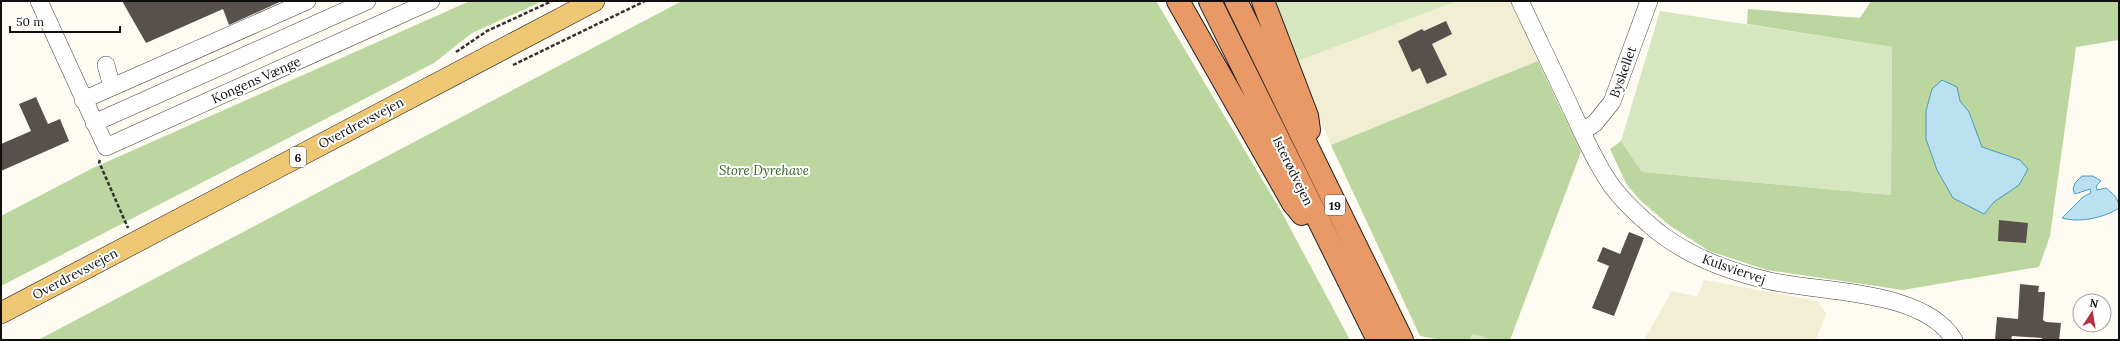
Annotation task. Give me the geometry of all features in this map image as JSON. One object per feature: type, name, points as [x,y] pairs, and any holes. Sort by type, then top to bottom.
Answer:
[{"type":"highway","points":[[1178,1],[1293,203],[1332,249]]},
{"type":"highway","name":"Isterødvejen","points":[[1210,1],[1378,340]]},
{"type":"highway","name":"Isterødvejen","points":[[1236,1],[1402,340]]},
{"type":"highway","points":[[1263,1],[1307,116],[1314,161]]},
{"type":"main road","name":"Overdrevsvejen","points":[[1,313],[594,1]]},
{"type":"street","points":[[38,1],[106,147]]},
{"type":"street","points":[[83,100],[307,1]]},
{"type":"street","name":"Kongens Vænge","points":[[94,123],[367,1]]},
{"type":"street","name":"Kongens Vænge","points":[[106,147],[431,1]]},
{"type":"street","name":"Kulsviervej","points":[[1520,1],[1582,132],[1611,184],[1631,208],[1659,232],[1694,255],[1728,270],[1771,282],[1877,297],[1906,305],[1933,317],[1954,340]]},
{"type":"street","name":"Byskellet","points":[[1582,132],[1596,123],[1612,102],[1649,1]]},
{"type":"street","points":[[106,65],[112,87]]},
{"type":"path","points":[[106,147],[99,162],[134,243]]},
{"type":"shaded area","points":[[1457,1],[1512,1],[1538,61],[1331,145],[1295,62]]},
{"type":"shaded area","points":[[1704,280],[1818,301],[1826,314],[1816,340],[1644,340],[1672,291],[1697,297]]},
{"type":"green space","points":[[470,1],[543,1],[472,33],[434,63],[1,286],[1,216],[93,168]]},
{"type":"green space","name":"Store Dyrehave","points":[[682,1],[1156,1],[1281,211],[1350,340],[38,340]]},
{"type":"green space","points":[[1272,1],[1457,1],[1295,62]]},
{"type":"green space","points":[[1871,1],[2119,1],[2119,40],[2076,47],[2050,236],[2039,267],[1903,290],[1767,270],[1709,251],[1669,225],[1640,200],[1627,185],[1610,149],[1621,141],[1642,172],[1891,195],[1892,47],[1747,24],[1748,9],[1860,18]]},
{"type":"green space","points":[[1660,11],[1892,47],[1891,195],[1642,172],[1621,141]]},
{"type":"green space","points":[[1538,61],[1581,152],[1510,340],[1492,340],[1473,334],[1469,340],[1443,340],[1420,336],[1331,145]]},
{"type":"green space","points":[[1473,334],[1492,340],[1469,340]]},
{"type":"water","points":[[1942,80],[1957,87],[1960,101],[1969,112],[1982,147],[2020,160],[2028,169],[2019,185],[1994,202],[1984,214],[1953,198],[1937,170],[1926,139],[1926,111],[1932,89]]},
{"type":"water","points":[[2082,176],[2093,176],[2101,181],[2096,186],[2097,190],[2106,188],[2117,199],[2119,208],[2113,212],[2091,219],[2076,220],[2062,218],[2083,197],[2091,193],[2090,189],[2075,194],[2073,189],[2075,183]]},
{"type":"building","points":[[122,1],[282,1],[229,25],[223,9],[146,43]]},
{"type":"building","points":[[1446,21],[1452,34],[1432,44],[1447,75],[1427,84],[1420,68],[1412,72],[1398,41],[1422,29],[1424,31]]},
{"type":"building","points":[[36,97],[48,124],[60,119],[69,141],[1,171],[1,144],[31,131],[19,104]]},
{"type":"building","points":[[1999,220],[2028,223],[2026,243],[1998,241]]},
{"type":"building","points":[[1629,232],[1644,238],[1614,316],[1592,308],[1609,266],[1597,261],[1603,247],[1620,254]]},
{"type":"building","points":[[2020,284],[2039,286],[2038,292],[2045,292],[2043,320],[2046,322],[2061,323],[2059,340],[2042,340],[2042,338],[2012,336],[2011,340],[1995,340],[1997,317],[2018,319]]}]
